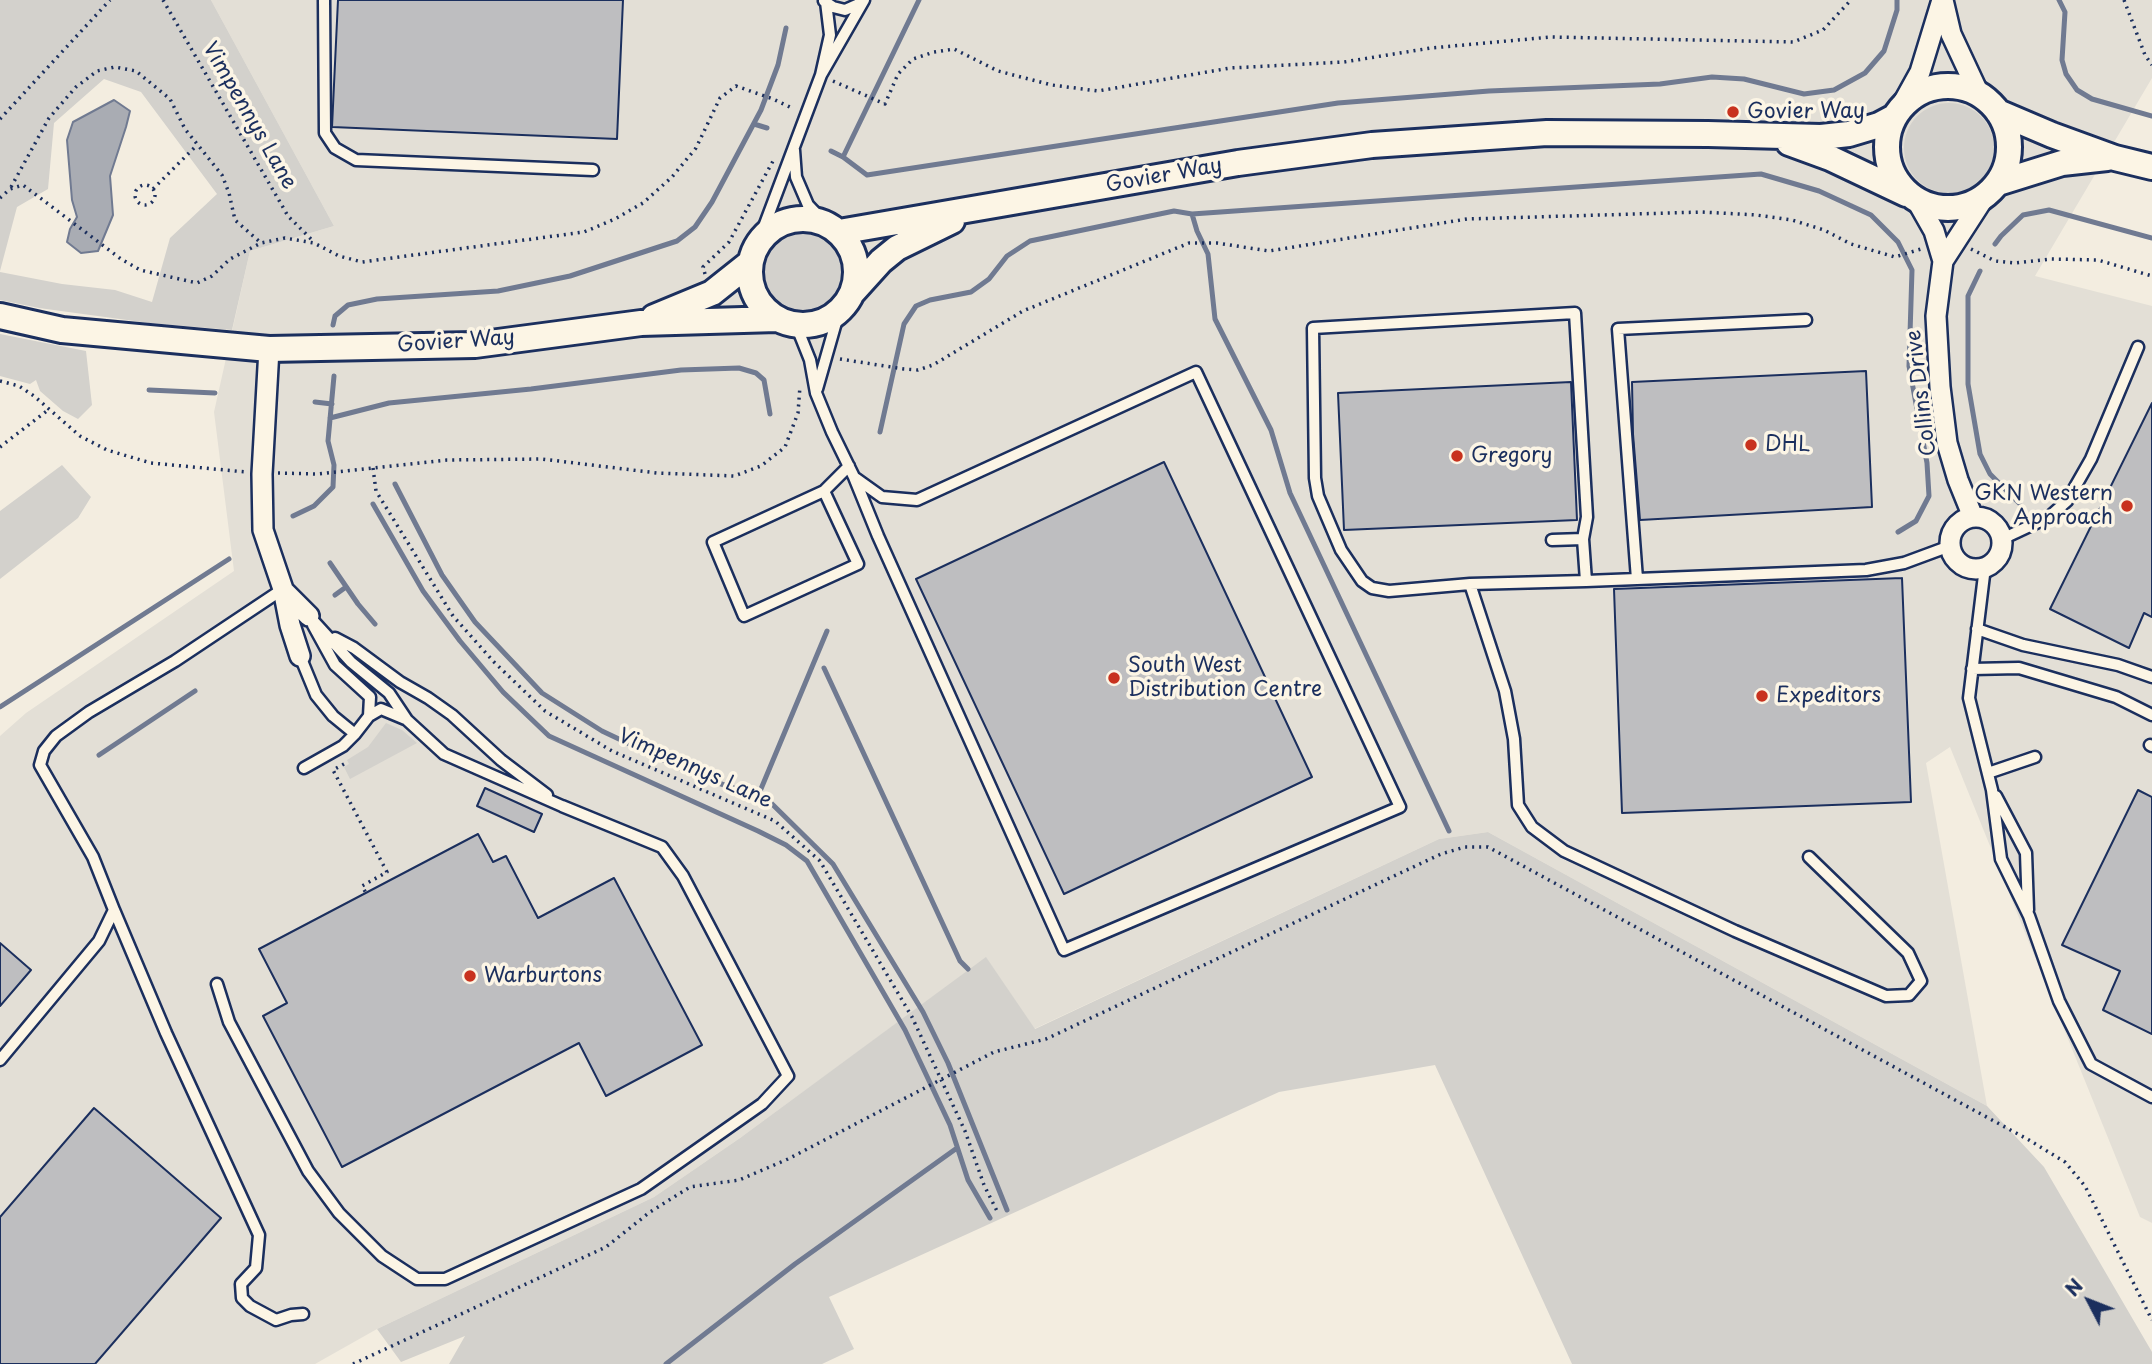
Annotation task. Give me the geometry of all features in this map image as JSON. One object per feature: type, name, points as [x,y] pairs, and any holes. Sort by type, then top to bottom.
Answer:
[{"type":"street","points":[[1942,0],[1951,34],[1979,94]]},
{"type":"street","points":[[1942,0],[1920,72],[1888,133],[1886,150],[1890,168],[1898,183],[1914,198],[1945,249]]},
{"type":"street","points":[[1897,113],[1912,97],[1927,89],[1945,86],[1979,94],[1990,102],[2007,129],[2009,148],[2006,166],[1991,190]]},
{"type":"street","points":[[1998,112],[2115,158],[2152,167]]},
{"type":"street","name":"Govier Way","points":[[832,228],[977,208],[1238,163],[1371,145],[1547,133],[1821,137],[1849,134],[1879,125],[1897,113]]},
{"type":"street","name":"Govier Way","points":[[1771,137],[1830,158],[1914,198]]},
{"type":"street","points":[[1914,198],[1934,207],[1952,209],[1969,205],[1991,190],[2062,163],[2115,158]]},
{"type":"street","name":"Collins Drive","points":[[1973,517],[1947,443],[1940,387],[1936,316],[1945,249],[1991,190]]},
{"type":"street","name":"Govier Way","points":[[846,302],[881,261],[897,248],[977,208]]},
{"type":"street","points":[[810,219],[832,228],[849,245],[857,276],[846,302],[826,321],[811,325],[787,322],[764,309],[755,295],[750,279],[754,255],[766,235],[779,225],[793,220],[810,219]]},
{"type":"street","name":"Govier Way","points":[[641,323],[712,293],[754,255]]},
{"type":"street","name":"Govier Way","points":[[0,316],[62,330],[270,349],[475,345],[641,323],[787,322]]},
{"type":"street","points":[[270,349],[261,474],[263,530],[283,589],[300,656]]},
{"type":"street","points":[[1973,517],[1993,523],[2001,539],[1999,555],[1992,563],[1977,569],[1964,566],[1956,560],[1950,546],[1952,533],[1958,524],[1973,517]]},
{"type":"street","points":[[283,589],[309,617]]},
{"type":"lane","points":[[324,0],[325,134],[335,148],[356,160],[593,170]]},
{"type":"lane","points":[[825,1],[833,8],[845,10],[852,9],[864,0]]},
{"type":"lane","points":[[821,75],[864,0]]},
{"type":"lane","points":[[754,255],[821,75],[830,35],[825,1]]},
{"type":"lane","points":[[794,146],[796,177],[808,205],[832,228]]},
{"type":"lane","points":[[816,393],[846,302]]},
{"type":"lane","points":[[1586,581],[1583,539],[1587,517],[1575,313],[1313,328],[1315,478],[1318,496],[1341,550],[1372,589],[1389,591],[1470,584],[1586,581],[1866,569],[1903,564],[1950,546]]},
{"type":"lane","points":[[1637,579],[1618,330],[1807,320]]},
{"type":"lane","points":[[787,322],[810,360],[816,393],[1064,950],[1400,807],[1196,372],[917,500],[882,497],[854,477]]},
{"type":"lane","points":[[2001,539],[2049,517],[2067,501],[2091,459],[2138,347]]},
{"type":"lane","points":[[824,491],[858,564],[744,616],[713,542],[824,491],[849,466]]},
{"type":"lane","points":[[1552,540],[1583,539]]},
{"type":"lane","points":[[1984,567],[1969,698],[1992,790],[2001,859],[2029,916],[2059,1001],[2091,1064],[2152,1097]]},
{"type":"lane","points":[[1470,584],[1505,691],[1514,739],[1518,805],[1532,827],[1564,851],[1735,932],[1886,996],[1909,995],[1921,981],[1908,953],[1808,858]]},
{"type":"lane","points":[[283,589],[175,661],[89,712],[56,736],[44,751],[40,765],[93,857],[166,1033],[260,1235],[256,1268],[241,1284],[242,1298],[250,1306],[276,1320],[303,1314]]},
{"type":"lane","points":[[218,984],[229,1022],[308,1171],[339,1213],[382,1256],[417,1279],[445,1279],[640,1189],[762,1104],[788,1076],[683,876],[662,847],[444,754],[407,720],[389,693],[351,662],[309,617]]},
{"type":"lane","points":[[309,617],[335,665],[370,697],[369,716]]},
{"type":"lane","points":[[1977,629],[2023,645],[2118,665],[2152,677]]},
{"type":"lane","points":[[328,635],[354,648],[400,682],[452,715],[501,760],[562,806]]},
{"type":"lane","points":[[300,656],[316,695],[333,716],[355,734]]},
{"type":"lane","points":[[1972,668],[2019,668],[2116,697],[2152,715]]},
{"type":"lane","points":[[304,768],[343,746],[369,716],[381,709],[407,720]]},
{"type":"lane","points":[[1988,773],[2035,757]]},
{"type":"lane","points":[[1992,790],[2026,853],[2029,916]]},
{"type":"lane","points":[[0,1060],[99,941],[114,910]]},
{"type":"path","points":[[0,118],[110,0]]},
{"type":"path","name":"Vimpennys Lane","points":[[163,0],[288,215],[314,243]]},
{"type":"path","points":[[855,91],[885,104],[898,74],[913,59],[954,48],[998,71],[1052,85],[1098,91],[1230,68],[1344,62],[1432,48],[1551,37],[1793,42],[1823,30],[1851,0]]},
{"type":"path","points":[[2124,0],[2145,55],[2152,65]]},
{"type":"path","points":[[0,198],[10,189],[48,118],[76,87],[96,71],[116,67],[136,71],[170,99],[185,129],[222,175],[235,220],[261,243]]},
{"type":"path","points":[[10,189],[23,185],[121,259],[140,270],[197,283],[212,276],[230,259],[261,243],[285,238],[314,243],[339,256],[362,262],[584,232],[643,203],[672,177],[696,148],[720,98],[736,86],[772,99]]},
{"type":"path","points":[[153,189],[197,145]]},
{"type":"path","points":[[145,185],[153,189],[155,195],[152,202],[144,205],[138,202],[135,196],[138,188],[145,185]]},
{"type":"path","points":[[827,357],[918,370],[933,365],[1023,311],[1189,243],[1217,243],[1269,251],[1467,219],[1702,212],[1756,215],[1792,220],[1895,257],[1945,249],[2014,263],[2051,258],[2098,260],[2152,276]]},
{"type":"path","points":[[0,382],[19,386],[34,396],[80,436],[107,450],[151,463],[261,474],[317,474],[447,460],[542,459],[657,473],[734,477],[761,466],[785,447],[798,413],[800,364],[810,360]]},
{"type":"path","points":[[0,447],[48,410]]},
{"type":"path","name":"Vimpennys Lane","points":[[373,468],[376,491],[453,616],[494,662],[545,711],[612,751],[775,821],[820,862],[912,1017],[965,1131],[984,1185],[997,1211]]},
{"type":"path","points":[[344,764],[333,770],[387,872],[362,886],[366,893]]},
{"type":"path","points":[[353,1364],[606,1247],[650,1212],[690,1187],[739,1180],[751,1175],[788,1159],[994,1052],[1046,1039],[1441,854],[1465,848],[1488,847],[2065,1162],[2085,1186],[2152,1320]]},
{"type":"shaded area","points":[[0,0],[211,0],[334,226],[250,251],[232,330],[149,323],[0,300],[0,272],[62,284],[115,290],[152,302],[170,238],[217,194],[141,92],[104,79],[54,123],[48,189],[17,207],[0,271]]},
{"type":"shaded area","points":[[211,0],[2152,0],[2152,78],[2035,276],[2152,306],[2152,1223],[2140,1217],[1950,747],[1926,763],[1987,1106],[1488,832],[1439,839],[1034,1029],[986,958],[740,1138],[654,1197],[377,1329],[315,1364],[0,1364],[0,736],[26,713],[234,571],[214,412],[250,251],[334,226]]},
{"type":"shaded area","points":[[114,100],[130,111],[110,176],[113,215],[98,251],[81,253],[67,242],[77,217],[72,200],[67,140],[73,122]]},
{"type":"shaded area","points":[[1949,103],[1966,106],[1981,116],[1991,131],[1994,148],[1991,165],[1981,180],[1966,190],[1949,193],[1932,190],[1917,180],[1907,165],[1904,148],[1907,131],[1917,116],[1932,106]]},
{"type":"shaded area","points":[[795,233],[811,233],[825,239],[836,250],[842,264],[842,280],[836,294],[825,305],[811,311],[795,311],[781,305],[770,294],[764,280],[764,264],[770,250],[781,239]]},
{"type":"shaded area","points":[[0,334],[86,351],[92,405],[78,419],[63,411],[40,391],[36,380],[30,384],[0,376]]},
{"type":"shaded area","points":[[62,465],[91,497],[78,518],[0,579],[0,511]]},
{"type":"shaded area","points":[[386,723],[402,730],[417,743],[350,779],[344,767],[349,764],[347,760],[368,747]]},
{"type":"shaded area","points":[[1488,832],[1987,1106],[2044,1167],[2152,1352],[2152,1364],[1572,1364],[1435,1065],[1279,1092],[829,1297],[854,1349],[822,1364],[449,1364],[465,1336],[401,1362],[377,1329],[654,1197],[740,1138],[986,957],[1035,1029],[1439,839]]},
{"type":"building","points":[[338,0],[623,0],[617,139],[332,127]]},
{"type":"building","name":"DHL","points":[[1866,371],[1872,507],[1640,520],[1632,382]]},
{"type":"building","name":"Gregory","points":[[1571,382],[1577,520],[1344,530],[1338,393]]},
{"type":"building","name":"GKN Western Approach","points":[[2152,403],[2152,617],[2144,613],[2129,648],[2050,609]]},
{"type":"building","name":"South West Distribution Centre","points":[[1164,462],[1312,777],[1064,894],[916,579]]},
{"type":"building","name":"Expeditors","points":[[1902,578],[1911,802],[1622,813],[1614,589]]},
{"type":"building","points":[[485,788],[542,814],[534,832],[477,806]]},
{"type":"building","points":[[2138,790],[2152,797],[2152,1034],[2103,1010],[2120,971],[2062,945]]},
{"type":"building","name":"Warburtons","points":[[478,834],[493,862],[506,856],[538,918],[614,878],[702,1045],[606,1096],[579,1043],[342,1167],[263,1016],[287,1003],[259,949]]},
{"type":"building","points":[[0,943],[31,970],[0,1006]]},
{"type":"building","points":[[94,1108],[221,1218],[95,1364],[0,1364],[0,1217]]},
{"type":"waterway","points":[[843,157],[919,0]]},
{"type":"waterway","points":[[831,151],[867,175],[1338,103],[1489,91],[1660,84],[1712,77],[1744,79],[1804,94],[1834,90],[1865,73],[1884,51],[1897,10],[1897,0]]},
{"type":"waterway","points":[[2059,0],[2065,12],[2062,60],[2066,74],[2077,90],[2092,99],[2152,116]]},
{"type":"waterway","points":[[333,325],[335,316],[348,305],[377,299],[498,291],[570,276],[677,241],[695,227],[712,202],[761,110],[778,65],[786,28]]},
{"type":"waterway","points":[[754,124],[767,128]]},
{"type":"waterway","points":[[880,432],[904,324],[916,306],[930,300],[971,292],[989,279],[1007,256],[1030,241],[1174,211],[1192,214],[1761,174],[1819,191],[1871,215],[1898,242],[1912,270],[1909,366],[1927,463],[1929,496],[1916,521],[1898,532]]},
{"type":"waterway","points":[[1995,244],[2023,215],[2049,210],[2152,238]]},
{"type":"waterway","points":[[1192,214],[1208,254],[1215,319],[1271,430],[1290,493],[1449,831]]},
{"type":"waterway","points":[[1980,271],[1968,296],[1968,384],[1980,454],[1990,474],[2019,503]]},
{"type":"waterway","points":[[330,418],[389,403],[681,370],[739,368],[756,373],[764,380],[770,414]]},
{"type":"waterway","points":[[293,516],[314,506],[333,487],[334,465],[328,441],[334,376]]},
{"type":"waterway","points":[[149,390],[215,393]]},
{"type":"waterway","points":[[315,402],[332,404]]},
{"type":"waterway","points":[[395,484],[442,575],[475,622],[542,693],[602,731],[697,776],[767,799],[833,864],[923,1012],[948,1063],[1007,1210]]},
{"type":"waterway","points":[[373,504],[423,591],[460,641],[503,692],[549,736],[758,831],[786,845],[807,861],[905,1030],[950,1125],[968,1180],[990,1218]]},
{"type":"waterway","points":[[0,707],[229,559]]},
{"type":"waterway","points":[[330,563],[375,624]]},
{"type":"waterway","points":[[335,595],[346,587]]},
{"type":"waterway","points":[[758,796],[827,631]]},
{"type":"waterway","points":[[824,668],[960,961],[968,969]]},
{"type":"waterway","points":[[99,755],[195,691]]},
{"type":"waterway","points":[[666,1364],[795,1264],[957,1148]]},
{"type":"place","name":"Govier Way","points":[[1733,112]]},
{"type":"place","name":"DHL","points":[[1751,445]]},
{"type":"place","name":"Gregory","points":[[1457,456]]},
{"type":"place","name":"GKN Western Approach","points":[[2127,506]]},
{"type":"place","name":"South West Distribution Centre","points":[[1114,678]]},
{"type":"place","name":"Expeditors","points":[[1762,696]]},
{"type":"place","name":"Warburtons","points":[[470,976]]}]
